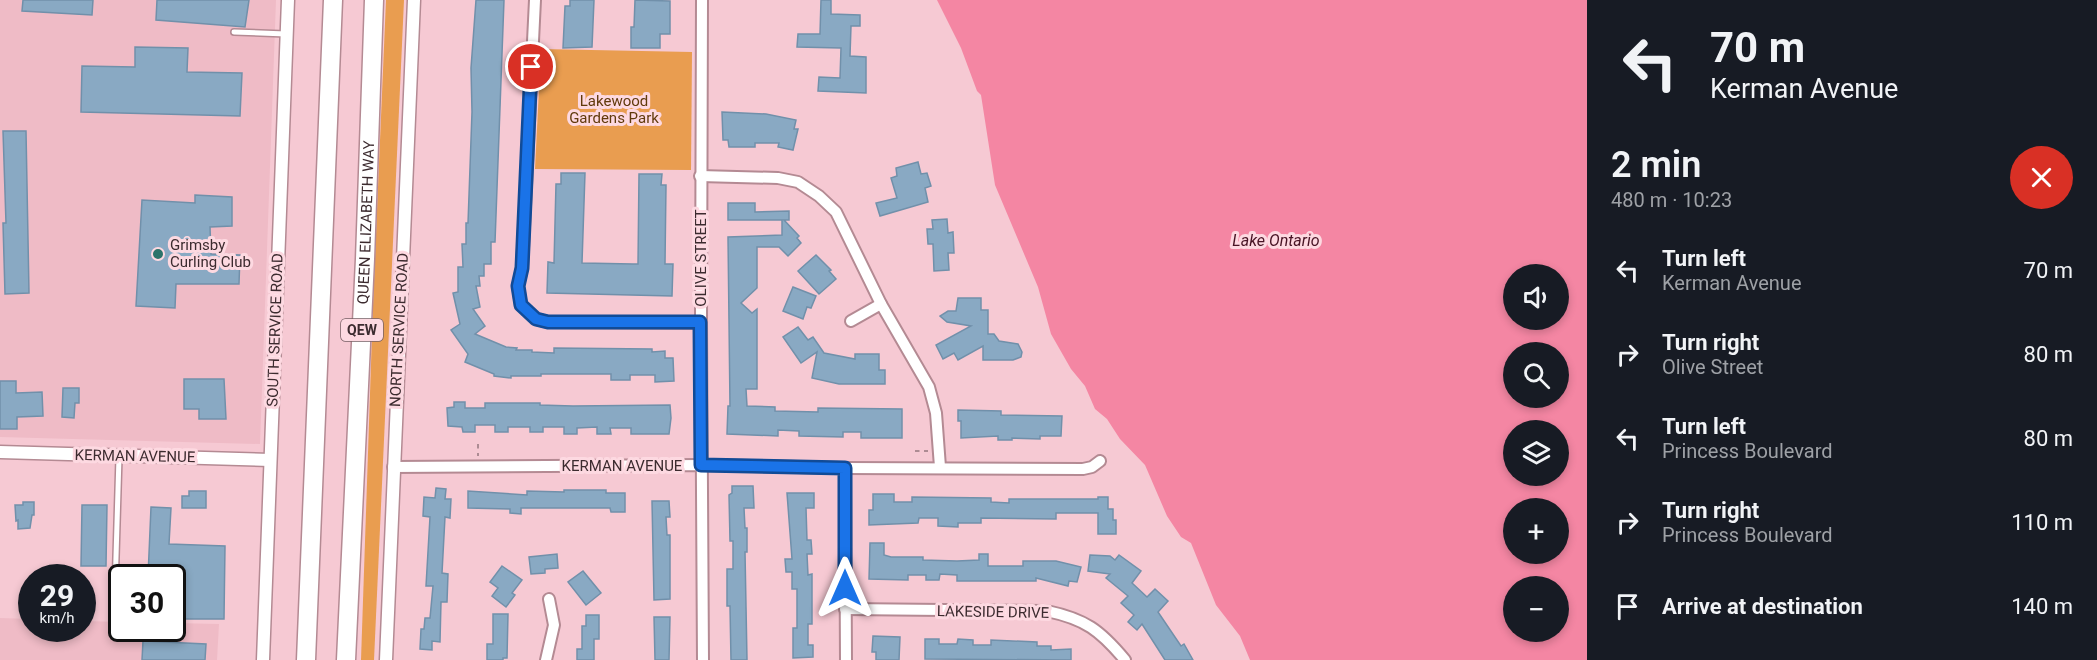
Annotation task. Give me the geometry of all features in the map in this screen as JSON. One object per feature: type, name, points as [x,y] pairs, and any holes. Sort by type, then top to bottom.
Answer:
[{"type":"highway","name":"QEW","points":[[306,660],[333,0]]},
{"type":"highway","name":"QUEEN ELIZABETH WAY","points":[[346,660],[365,259],[374,0]]},
{"type":"street","name":"SOUTH SERVICE ROAD","points":[[262,660],[288,0]]},
{"type":"street","name":"NORTH SERVICE ROAD","points":[[386,660],[414,0]]},
{"type":"street","points":[[535,0],[522,268],[518,286],[521,305],[536,319],[548,322],[700,322]]},
{"type":"street","name":"OLIVE STREET","points":[[702,0],[700,322],[703,660]]},
{"type":"street","points":[[700,177],[778,177],[798,182],[819,196],[836,212],[881,304],[929,387],[936,413],[940,467]]},
{"type":"street","points":[[850,321],[881,304]]},
{"type":"street","name":"KERMAN AVENUE","points":[[0,452],[270,460]]},
{"type":"street","name":"KERMAN AVENUE","points":[[393,467],[701,465],[1083,469],[1092,467],[1100,461]]},
{"type":"street","points":[[845,468],[846,660]]},
{"type":"street","points":[[546,660],[554,625],[549,599]]},
{"type":"street","name":"LAKESIDE DRIVE","points":[[845,609],[1047,611],[1071,616],[1090,626],[1111,643],[1125,660]]},
{"type":"lane","points":[[234,32],[286,34]]},
{"type":"lane","points":[[116,564],[119,455]]},
{"type":"shaded area","points":[[0,0],[276,0],[260,444],[0,437]]},
{"type":"shaded area","points":[[0,618],[18,619],[18,642],[96,642],[96,621],[108,622],[108,642],[186,642],[186,623],[219,624],[217,660],[0,660]]},
{"type":"green space","points":[[386,0],[404,0],[374,660],[361,660],[373,305]]},
{"type":"green space","name":"Lakewood Gardens Park","points":[[541,49],[692,52],[691,170],[535,169]]},
{"type":"water","name":"Lake Ontario","points":[[937,0],[1587,0],[1587,660],[1250,660],[1240,636],[1216,605],[1191,543],[1181,537],[1167,516],[1145,465],[1120,439],[1107,419],[1095,409],[1085,386],[1071,369],[1051,334],[1038,287],[995,185],[981,95],[977,91],[961,48]]},
{"type":"building","points":[[23,0],[93,0],[92,15],[22,11]]},
{"type":"building","points":[[157,0],[249,0],[245,27],[156,20]]},
{"type":"building","points":[[476,0],[504,0],[495,242],[491,242],[491,264],[484,264],[484,276],[479,276],[480,286],[476,286],[480,307],[473,309],[485,326],[475,334],[506,347],[517,348],[516,350],[532,350],[532,352],[554,353],[554,348],[665,351],[665,358],[673,358],[674,381],[655,382],[655,375],[630,375],[630,380],[611,380],[611,374],[541,374],[541,376],[511,376],[511,378],[494,376],[494,374],[465,362],[468,354],[451,330],[460,324],[453,293],[458,292],[458,267],[463,267],[462,244],[466,244],[466,223],[468,223],[472,112],[471,68]]},
{"type":"building","points":[[570,0],[594,0],[592,47],[563,48],[565,6],[570,6]]},
{"type":"building","points":[[635,0],[670,1],[670,34],[660,34],[660,48],[631,48]]},
{"type":"building","points":[[821,0],[831,0],[831,14],[860,15],[860,26],[851,26],[850,56],[866,57],[866,93],[818,91],[819,77],[840,78],[841,48],[797,47],[798,34],[820,34]]},
{"type":"building","points":[[135,47],[188,48],[187,72],[242,73],[240,116],[81,112],[82,66],[135,67]]},
{"type":"building","points":[[722,112],[766,114],[796,120],[794,129],[798,129],[793,150],[778,147],[779,143],[755,143],[755,147],[729,147],[728,140],[723,140]]},
{"type":"building","points":[[3,131],[26,131],[29,293],[5,294],[3,223],[6,223]]},
{"type":"building","points":[[918,162],[921,174],[927,173],[931,186],[925,188],[928,202],[880,216],[876,203],[897,198],[891,178],[897,176],[896,168]]},
{"type":"building","points":[[561,173],[585,173],[582,263],[633,264],[638,264],[639,174],[662,174],[661,185],[666,185],[665,264],[673,264],[672,296],[547,293],[548,262],[554,263],[556,184],[561,184]]},
{"type":"building","points":[[195,195],[232,197],[232,226],[210,227],[211,254],[240,255],[239,284],[176,284],[175,308],[136,306],[142,200],[195,203]]},
{"type":"building","points":[[728,203],[755,203],[755,212],[789,211],[789,220],[784,220],[799,236],[797,238],[801,243],[788,256],[779,247],[757,247],[757,288],[741,303],[752,313],[757,309],[757,389],[746,389],[747,406],[775,407],[775,411],[818,412],[818,408],[902,409],[902,438],[861,438],[861,432],[843,432],[843,437],[799,436],[799,431],[778,430],[778,436],[727,434],[728,406],[730,406],[728,237],[782,235],[782,220],[728,220]]},
{"type":"building","points":[[947,219],[948,233],[953,232],[954,253],[948,253],[949,270],[934,271],[933,244],[928,244],[927,229],[933,229],[932,220]]},
{"type":"building","points":[[816,255],[831,270],[829,271],[836,279],[819,294],[798,271]]},
{"type":"building","points":[[793,287],[816,296],[811,308],[807,307],[803,319],[783,311]]},
{"type":"building","points":[[958,298],[981,298],[981,310],[988,310],[988,334],[994,334],[999,341],[1018,344],[1022,352],[1021,357],[1013,360],[983,360],[983,346],[958,360],[954,353],[943,359],[936,345],[971,326],[947,322],[940,316],[948,311],[956,311]]},
{"type":"building","points":[[798,327],[808,340],[813,337],[824,353],[855,359],[855,354],[879,354],[879,370],[885,370],[885,384],[839,384],[812,378],[817,352],[801,363],[783,337]]},
{"type":"building","points":[[184,379],[224,379],[226,419],[199,419],[199,409],[184,409]]},
{"type":"building","points":[[0,381],[16,381],[16,393],[42,392],[43,416],[17,417],[17,429],[0,429]]},
{"type":"building","points":[[63,388],[79,388],[79,403],[75,403],[74,418],[62,417]]},
{"type":"building","points":[[454,402],[465,402],[465,408],[485,408],[485,403],[540,403],[540,405],[573,406],[670,405],[671,418],[669,434],[631,434],[631,428],[610,428],[611,434],[597,434],[597,427],[577,428],[577,434],[564,434],[564,427],[543,427],[543,432],[530,432],[530,427],[508,427],[508,432],[495,432],[495,425],[475,425],[475,432],[463,432],[462,427],[448,426],[447,408],[454,407]]},
{"type":"building","points":[[958,410],[1001,411],[1001,415],[1062,416],[1061,436],[1040,436],[1040,439],[1012,438],[1012,440],[998,440],[998,436],[961,438],[961,421],[958,421]]},
{"type":"building","points":[[732,486],[753,486],[754,508],[744,508],[745,528],[747,528],[747,552],[745,552],[747,660],[731,660],[727,569],[733,569],[729,495],[732,493]]},
{"type":"building","points":[[436,488],[446,489],[445,499],[451,499],[450,518],[445,517],[442,573],[448,574],[447,602],[441,602],[440,642],[432,641],[432,650],[420,649],[421,629],[424,629],[425,618],[430,618],[433,586],[426,586],[430,517],[423,516],[424,497],[435,498]]},
{"type":"building","points":[[564,490],[606,490],[606,493],[625,493],[625,512],[611,512],[610,508],[521,508],[521,514],[510,513],[510,509],[468,508],[468,491],[527,495],[527,491],[564,492]]},
{"type":"building","points":[[189,491],[206,491],[206,508],[182,508],[182,496],[189,496]]},
{"type":"building","points":[[787,493],[814,493],[814,508],[806,508],[807,540],[811,540],[812,554],[807,554],[808,575],[812,574],[812,624],[808,624],[808,645],[813,645],[813,657],[793,658],[793,628],[797,628],[797,589],[792,589],[792,572],[786,572],[785,559],[792,559]]},
{"type":"building","points":[[873,494],[894,494],[894,502],[912,502],[912,497],[991,498],[991,502],[1009,503],[1009,499],[1108,497],[1108,509],[1113,509],[1113,520],[1116,520],[1116,534],[1098,534],[1098,513],[1056,513],[1056,519],[981,518],[981,523],[958,523],[958,527],[938,526],[938,518],[919,518],[918,523],[869,525],[869,510],[873,510]]},
{"type":"building","points":[[652,501],[669,501],[670,517],[666,517],[667,535],[670,535],[670,599],[654,600]]},
{"type":"building","points":[[23,502],[34,502],[34,515],[32,515],[30,528],[18,529],[15,505],[23,505]]},
{"type":"building","points":[[82,505],[107,505],[106,566],[81,564]]},
{"type":"building","points":[[151,507],[171,508],[169,544],[225,546],[224,619],[186,619],[186,564],[149,564]]},
{"type":"building","points":[[870,543],[884,543],[884,555],[891,557],[923,557],[923,560],[957,561],[979,560],[979,554],[988,554],[988,566],[1023,566],[1023,561],[1056,561],[1081,567],[1077,582],[1069,581],[1068,586],[1036,578],[1036,581],[957,581],[957,575],[940,574],[939,580],[926,580],[926,575],[908,575],[908,580],[869,579]]},
{"type":"building","points":[[557,554],[558,568],[545,569],[545,573],[531,574],[529,557]]},
{"type":"building","points":[[1090,555],[1110,556],[1115,560],[1119,555],[1141,571],[1132,583],[1147,597],[1155,589],[1168,601],[1158,612],[1181,646],[1184,644],[1193,660],[1165,660],[1142,624],[1137,630],[1128,622],[1134,615],[1121,603],[1128,596],[1106,578],[1110,574],[1088,571]]},
{"type":"building","points":[[502,566],[522,580],[512,593],[515,595],[506,607],[492,596],[498,588],[490,582]]},
{"type":"building","points":[[583,571],[601,593],[586,605],[568,582]]},
{"type":"building","points":[[493,614],[508,614],[507,658],[503,660],[487,660],[487,644],[493,644]]},
{"type":"building","points":[[586,615],[599,615],[599,639],[594,639],[594,660],[577,660],[577,649],[582,649],[582,626],[586,626]]},
{"type":"building","points":[[654,617],[670,617],[669,660],[655,660]]},
{"type":"building","points":[[873,636],[900,637],[899,660],[876,660],[876,652],[872,652]]},
{"type":"building","points":[[925,639],[939,639],[939,644],[957,644],[958,639],[973,640],[973,645],[991,645],[991,640],[1037,642],[1037,646],[1051,646],[1051,650],[1071,649],[1071,660],[925,659]]},
{"type":"building","points":[[143,642],[206,644],[205,660],[142,660]]},
{"type":"place","name":"Grimsby Curling Club","points":[[158,254]]},
{"type":"route","points":[[531,67],[522,268],[518,286],[521,305],[536,319],[548,322],[700,322],[701,465],[845,468],[845,588]]}]
